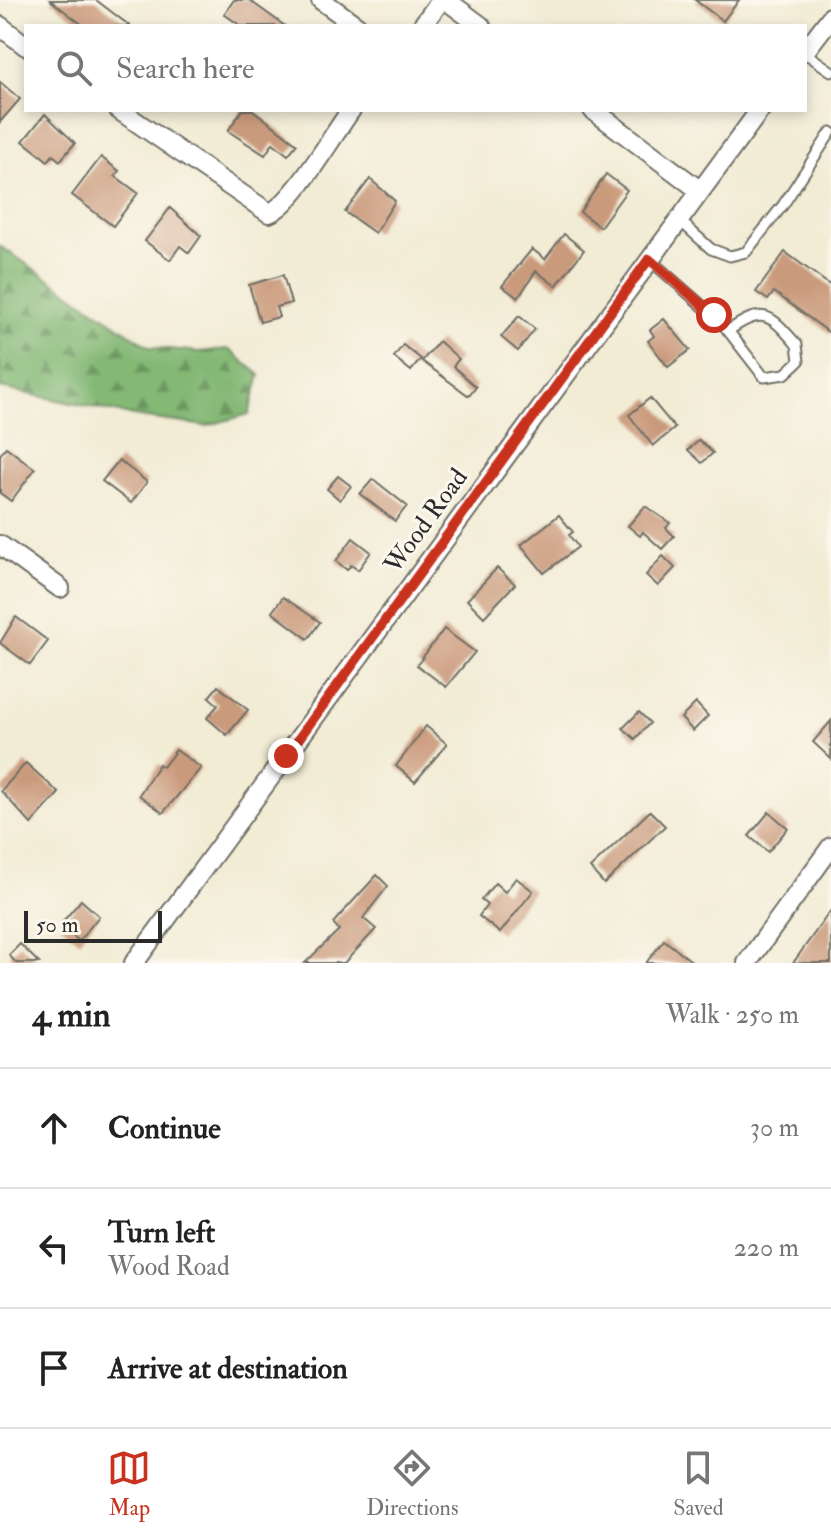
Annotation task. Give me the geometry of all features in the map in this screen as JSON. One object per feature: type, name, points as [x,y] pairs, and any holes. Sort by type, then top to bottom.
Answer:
[{"type":"street","points":[[321,0],[354,24]]},
{"type":"street","points":[[424,24],[443,0],[478,24]]},
{"type":"street","points":[[807,49],[831,17]]},
{"type":"street","points":[[0,26],[24,44]]},
{"type":"street","points":[[122,112],[269,213],[279,208],[292,192],[350,112]]},
{"type":"street","points":[[596,112],[699,190]]},
{"type":"street","name":"Wood Road","points":[[134,963],[758,112]]},
{"type":"street","points":[[0,545],[60,588]]},
{"type":"street","points":[[747,963],[831,847]]},
{"type":"lane","points":[[807,53],[831,71]]},
{"type":"lane","points":[[678,219],[711,249],[730,256],[746,252],[783,205],[831,132]]},
{"type":"lane","points":[[649,259],[728,331],[764,377],[785,374],[799,361],[797,345],[765,315],[757,314],[728,331]]},
{"type":"green space","points":[[0,246],[150,347],[199,352],[228,349],[260,375],[249,414],[206,426],[139,417],[0,388]]},
{"type":"building","points":[[50,0],[96,0],[127,24],[81,24]]},
{"type":"building","points":[[234,0],[249,0],[282,24],[238,24],[224,14]]},
{"type":"building","points":[[695,0],[739,0],[723,21]]},
{"type":"building","points":[[0,82],[20,99],[0,122]]},
{"type":"building","points":[[241,112],[256,112],[297,144],[288,155],[273,143],[265,155],[228,131]]},
{"type":"building","points":[[45,114],[75,143],[60,161],[53,155],[48,161],[23,141]]},
{"type":"building","points":[[101,157],[119,171],[115,176],[138,193],[113,226],[72,195]]},
{"type":"building","points":[[606,174],[627,190],[600,227],[580,212]]},
{"type":"building","points":[[370,179],[395,201],[375,233],[345,212]]},
{"type":"building","points":[[170,208],[201,236],[189,253],[180,246],[170,260],[145,241]]},
{"type":"building","points":[[564,234],[584,250],[556,286],[536,271],[518,298],[502,286],[532,249],[545,259]]},
{"type":"building","points":[[785,252],[831,286],[831,334],[774,292],[768,300],[756,292]]},
{"type":"building","points":[[283,275],[291,303],[276,307],[279,317],[260,322],[249,285]]},
{"type":"building","points":[[519,316],[535,329],[518,351],[501,337]]},
{"type":"building","points":[[664,319],[690,350],[668,367],[648,341],[654,336],[650,330]]},
{"type":"building","points":[[439,341],[459,359],[453,366],[476,387],[469,396],[422,361]]},
{"type":"building","points":[[403,345],[421,359],[411,371],[394,357]]},
{"type":"building","points":[[650,398],[675,428],[653,446],[629,415]]},
{"type":"building","points":[[699,440],[713,453],[702,463],[688,450]]},
{"type":"building","points":[[6,447],[35,469],[11,501],[0,493],[0,455]]},
{"type":"building","points":[[119,460],[147,482],[131,503],[102,481]]},
{"type":"building","points":[[338,476],[351,486],[340,500],[327,489]]},
{"type":"building","points":[[373,479],[407,506],[395,521],[360,494]]},
{"type":"building","points":[[645,506],[670,523],[666,528],[674,536],[662,549],[643,532],[640,536],[628,526]]},
{"type":"building","points":[[559,515],[573,532],[569,535],[578,547],[544,573],[521,545]]},
{"type":"building","points":[[353,538],[371,552],[358,570],[351,565],[347,570],[336,561]]},
{"type":"building","points":[[663,556],[675,568],[658,586],[646,575]]},
{"type":"building","points":[[497,568],[515,584],[484,617],[467,600]]},
{"type":"building","points":[[283,597],[320,622],[308,639],[272,612]]},
{"type":"building","points":[[16,617],[48,641],[30,665],[0,643]]},
{"type":"building","points":[[444,629],[475,652],[446,687],[417,665]]},
{"type":"building","points":[[218,686],[248,710],[227,735],[207,718],[218,705],[209,697]]},
{"type":"building","points":[[696,703],[708,716],[693,731],[681,718]]},
{"type":"building","points":[[639,712],[650,723],[635,739],[623,728]]},
{"type":"building","points":[[831,721],[831,759],[813,742]]},
{"type":"building","points":[[426,726],[447,744],[415,782],[396,766]]},
{"type":"building","points":[[176,750],[201,768],[163,813],[139,795],[159,764],[163,767]]},
{"type":"building","points":[[26,763],[59,793],[31,824],[1,791]]},
{"type":"building","points":[[650,811],[665,826],[604,884],[590,868]]},
{"type":"building","points":[[769,812],[788,828],[768,852],[749,836]]},
{"type":"building","points":[[377,875],[388,886],[363,918],[376,929],[344,963],[305,963],[339,930],[333,923]]},
{"type":"building","points":[[516,878],[533,891],[500,933],[479,916],[487,905],[481,900],[495,883],[505,892]]},
{"type":"building","points":[[81,900],[99,916],[79,941],[60,925]]},
{"type":"building","points":[[831,910],[831,963],[793,963]]},
{"type":"building","points":[[664,940],[694,963],[646,963]]},
{"type":"building","points":[[20,944],[39,963],[16,963],[9,955]]},
{"type":"route","points":[[286,756],[649,259],[714,315]]}]
